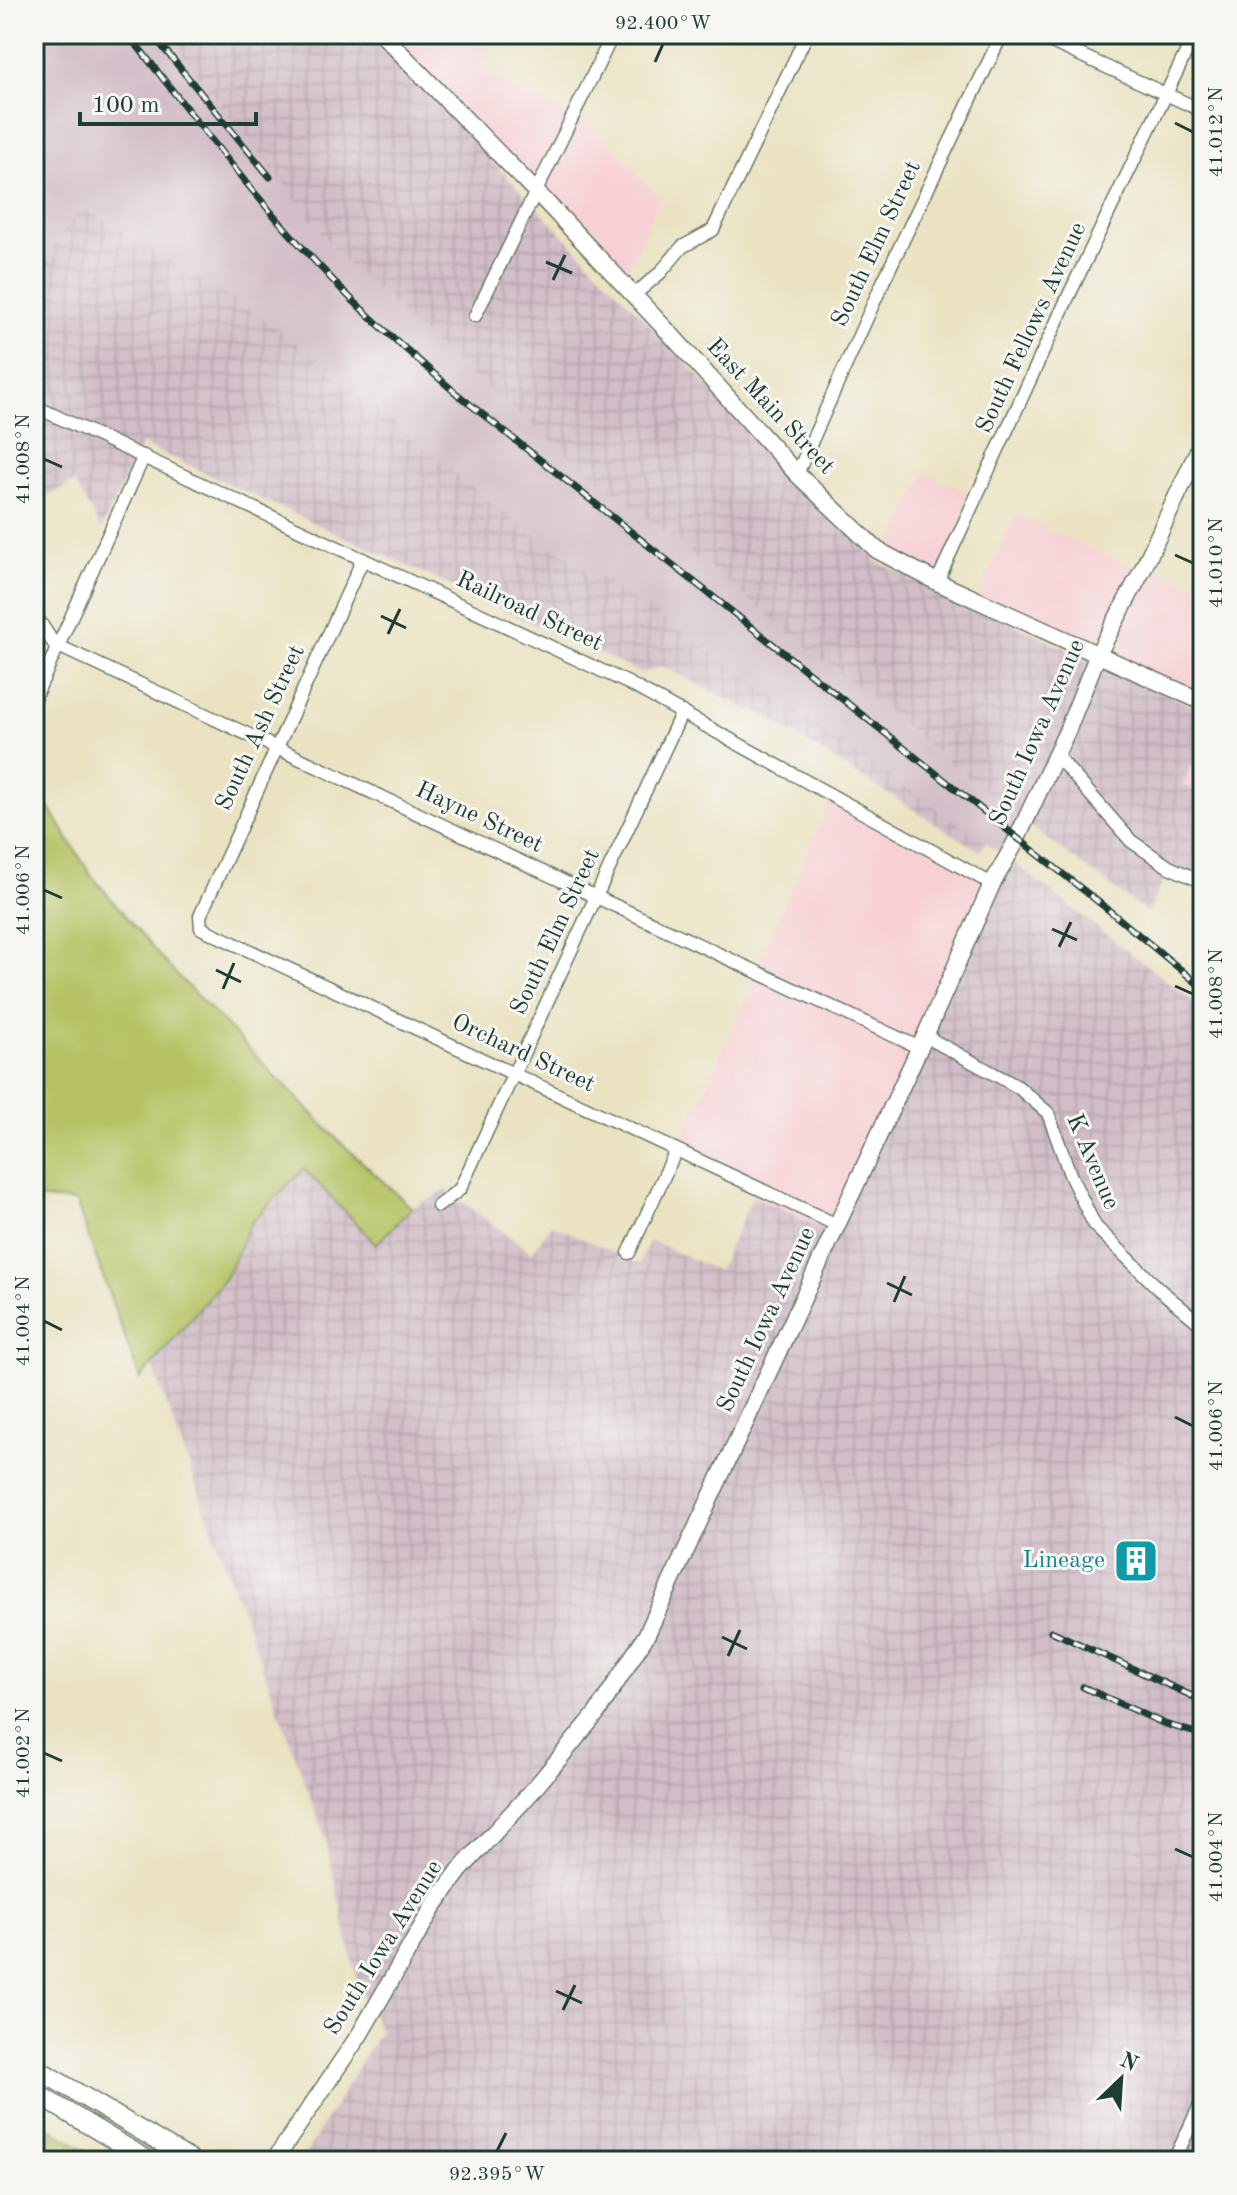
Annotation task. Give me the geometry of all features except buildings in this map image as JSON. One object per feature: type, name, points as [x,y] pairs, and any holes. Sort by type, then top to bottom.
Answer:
[{"type":"highway","points":[[34,2067],[192,2161]]},
{"type":"highway","points":[[34,2092],[149,2161]]},
{"type":"main road","name":"East Main Street","points":[[388,36],[634,295],[797,474],[877,550],[937,582],[1203,702]]},
{"type":"main road","name":"South Iowa Avenue","points":[[274,2161],[360,2034],[435,1904],[460,1870],[534,1789],[596,1714],[646,1636],[922,1042],[992,884],[1056,755],[1098,654],[1142,571],[1203,440]]},
{"type":"street","points":[[475,316],[613,34]]},
{"type":"street","points":[[634,295],[660,273],[682,247],[713,230],[807,34]]},
{"type":"street","name":"South Elm Street","points":[[797,474],[883,282],[1002,34]]},
{"type":"street","points":[[1034,34],[1203,111]]},
{"type":"street","name":"South Fellows Avenue","points":[[937,582],[1069,295],[1195,34]]},
{"type":"street","name":"Railroad Street","points":[[34,406],[628,683],[992,884]]},
{"type":"street","points":[[34,699],[144,456]]},
{"type":"street","name":"South Ash Street","points":[[200,916],[363,559]]},
{"type":"street","points":[[34,613],[57,646]]},
{"type":"street","name":"Hayne Street","points":[[57,646],[597,896],[922,1042]]},
{"type":"street","name":"South Elm Street","points":[[438,1206],[460,1189],[682,712]]},
{"type":"street","points":[[1056,755],[1131,841],[1169,867],[1203,882]]},
{"type":"street","name":"Orchard Street","points":[[200,916],[201,928],[837,1225]]},
{"type":"street","name":"K Avenue","points":[[922,1042],[1018,1087],[1048,1113],[1071,1177],[1095,1226],[1159,1289],[1203,1326]]},
{"type":"street","points":[[629,1253],[676,1150]]},
{"type":"street","points":[[1176,2156],[1203,2099]]},
{"type":"shaded area","points":[[34,34],[166,34],[342,259],[444,354],[1025,823],[1006,857],[683,632],[514,522],[273,324],[83,206],[34,275]]},
{"type":"shaded area","points":[[166,34],[370,34],[879,563],[1203,711],[1203,741],[1182,785],[1203,795],[1203,882],[1169,867],[1148,913],[1025,823],[444,354],[342,259]]},
{"type":"shaded area","points":[[382,34],[497,34],[480,71],[573,117],[577,111],[586,119],[660,198],[622,282]]},
{"type":"shaded area","points":[[82,206],[273,324],[363,396],[990,832],[980,851],[772,721],[662,666],[641,673],[142,444],[101,529],[74,482],[34,504],[34,275]]},
{"type":"shaded area","points":[[925,473],[977,497],[937,582],[886,554]]},
{"type":"shaded area","points":[[1015,515],[1142,571],[1146,562],[1203,590],[1203,702],[977,599]]},
{"type":"shaded area","points":[[1203,741],[1203,795],[1182,785]]},
{"type":"shaded area","points":[[833,794],[992,884],[833,1235],[753,1196],[757,1188],[676,1150],[755,981],[755,970]]},
{"type":"shaded area","points":[[1006,857],[1191,1000],[1203,1013],[1203,2161],[301,2161],[380,2031],[357,1981],[325,1837],[152,1364],[225,1278],[251,1222],[304,1168],[376,1243],[412,1208],[446,1190],[532,1253],[551,1224],[639,1264],[650,1240],[718,1271],[753,1196],[833,1234]]},
{"type":"green space","points":[[34,783],[90,874],[167,965],[337,1139],[412,1208],[376,1244],[304,1169],[251,1222],[225,1278],[140,1379],[76,1202],[34,1198]]},
{"type":"green space","points":[[34,2118],[103,2161],[34,2161]]},
{"type":"railway","points":[[128,34],[275,216],[374,321],[457,394],[1203,988]]},
{"type":"railway","points":[[152,34],[270,177]]},
{"type":"railway","points":[[1051,1631],[1203,1701]]},
{"type":"railway","points":[[1083,1687],[1165,1724],[1203,1735]]},
{"type":"place","name":"Lineage","points":[[1136,1561]]}]
